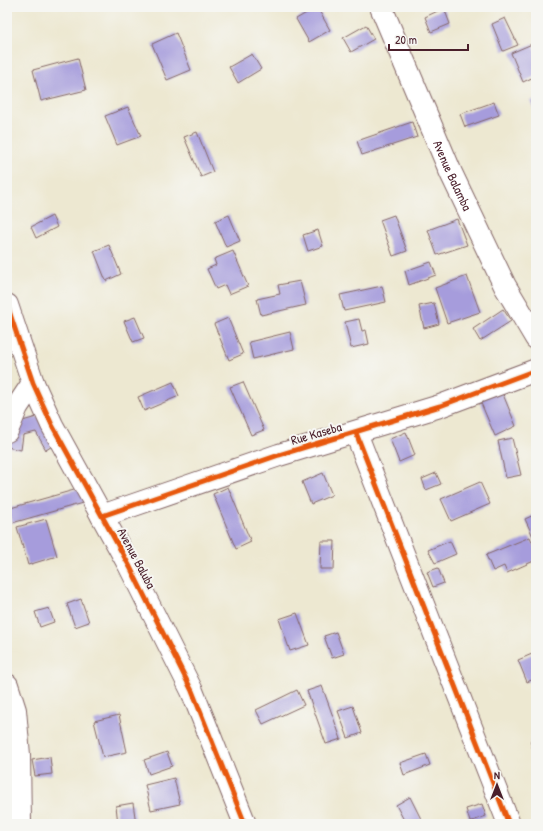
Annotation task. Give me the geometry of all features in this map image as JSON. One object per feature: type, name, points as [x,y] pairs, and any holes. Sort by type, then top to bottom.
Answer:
[{"type":"street","name":"Avenue Balamba","points":[[381,7],[451,172],[506,286],[536,338]]},
{"type":"street","name":"Avenue Baluba","points":[[7,305],[33,383],[52,425],[130,567],[192,691],[245,824]]},
{"type":"street","name":"Rue Kaseba","points":[[102,516],[279,455],[356,433],[440,406],[536,370]]},
{"type":"street","points":[[7,431],[16,407],[33,383]]},
{"type":"street","points":[[356,433],[509,824]]},
{"type":"street","points":[[7,685],[15,710],[19,755],[20,824]]},
{"type":"building","points":[[317,7],[330,30],[309,42],[296,19]]},
{"type":"building","points":[[444,8],[450,24],[431,32],[425,17]]},
{"type":"building","points":[[505,18],[518,45],[503,51],[492,24]]},
{"type":"building","points":[[366,25],[374,39],[351,52],[343,38]]},
{"type":"building","points":[[176,33],[191,70],[167,80],[152,44]]},
{"type":"building","points":[[532,44],[536,52],[536,76],[523,82],[511,53]]},
{"type":"building","points":[[252,54],[261,69],[238,83],[229,67]]},
{"type":"building","points":[[78,58],[86,90],[41,101],[33,70]]},
{"type":"building","points":[[536,99],[536,113],[531,101]]},
{"type":"building","points":[[494,102],[499,115],[465,127],[460,114]]},
{"type":"building","points":[[128,107],[141,136],[117,145],[105,116]]},
{"type":"building","points":[[412,122],[417,137],[362,155],[357,141]]},
{"type":"building","points":[[197,132],[213,172],[201,177],[184,137]]},
{"type":"building","points":[[229,215],[240,241],[226,247],[215,221]]},
{"type":"building","points":[[394,215],[407,251],[393,256],[380,220]]},
{"type":"building","points":[[52,216],[57,227],[36,238],[31,227]]},
{"type":"building","points":[[457,219],[467,245],[437,255],[428,230]]},
{"type":"building","points":[[318,230],[323,246],[308,251],[303,235]]},
{"type":"building","points":[[109,245],[121,274],[106,281],[94,251]]},
{"type":"building","points":[[233,251],[248,286],[229,294],[225,285],[216,289],[207,269],[216,265],[214,259]]},
{"type":"building","points":[[431,262],[436,275],[409,285],[405,271]]},
{"type":"building","points":[[467,276],[480,312],[447,323],[435,288]]},
{"type":"building","points":[[300,281],[306,305],[261,315],[257,299],[280,294],[278,285]]},
{"type":"building","points":[[382,286],[386,302],[344,311],[340,295]]},
{"type":"building","points":[[434,303],[439,324],[424,328],[419,306]]},
{"type":"building","points":[[503,309],[511,321],[480,341],[473,329]]},
{"type":"building","points":[[135,317],[144,338],[133,342],[124,321]]},
{"type":"building","points":[[228,318],[243,354],[229,360],[214,324]]},
{"type":"building","points":[[359,319],[362,331],[366,330],[369,344],[351,348],[345,322]]},
{"type":"building","points":[[290,332],[294,349],[253,359],[249,342]]},
{"type":"building","points":[[173,382],[179,396],[144,411],[138,397]]},
{"type":"building","points":[[243,382],[264,430],[251,435],[230,387]]},
{"type":"building","points":[[500,387],[516,426],[495,436],[478,396]]},
{"type":"building","points":[[40,416],[57,443],[46,450],[36,432],[23,435],[21,450],[7,447],[12,424]]},
{"type":"building","points":[[406,432],[415,455],[399,462],[390,439]]},
{"type":"building","points":[[512,438],[521,475],[506,478],[498,441]]},
{"type":"building","points":[[323,473],[332,495],[311,504],[302,482]]},
{"type":"building","points":[[436,473],[441,484],[426,490],[422,479]]},
{"type":"building","points":[[480,482],[490,504],[451,521],[441,499]]},
{"type":"building","points":[[228,487],[251,542],[236,549],[213,494]]},
{"type":"building","points":[[81,488],[86,502],[12,523],[7,509]]},
{"type":"building","points":[[536,514],[536,543],[525,519]]},
{"type":"building","points":[[46,519],[57,556],[28,565],[17,527]]},
{"type":"building","points":[[530,537],[536,551],[536,560],[507,573],[504,566],[493,571],[486,555]]},
{"type":"building","points":[[321,541],[335,541],[334,569],[320,569]]},
{"type":"building","points":[[450,541],[456,554],[435,563],[428,550]]},
{"type":"building","points":[[438,568],[444,583],[433,587],[427,572]]},
{"type":"building","points":[[81,599],[89,622],[75,627],[67,604]]},
{"type":"building","points":[[49,608],[54,622],[40,627],[35,612]]},
{"type":"building","points":[[297,613],[309,645],[290,651],[279,619]]},
{"type":"building","points":[[336,632],[344,654],[332,658],[324,636]]},
{"type":"building","points":[[532,654],[536,663],[536,678],[527,682],[518,660]]},
{"type":"building","points":[[322,686],[341,739],[326,744],[307,691]]},
{"type":"building","points":[[297,690],[304,705],[263,724],[256,710]]},
{"type":"building","points":[[353,706],[362,733],[348,738],[338,711]]},
{"type":"building","points":[[119,715],[127,752],[103,757],[94,721]]},
{"type":"building","points":[[536,739],[536,751],[534,752],[530,741]]},
{"type":"building","points":[[167,752],[172,766],[149,774],[144,760]]},
{"type":"building","points":[[426,754],[430,765],[404,775],[400,763]]},
{"type":"building","points":[[50,757],[52,774],[35,776],[32,760]]},
{"type":"building","points":[[174,778],[180,804],[151,810],[145,785]]},
{"type":"building","points":[[410,797],[422,821],[417,824],[406,824],[396,805]]},
{"type":"building","points":[[133,803],[136,824],[118,824],[116,806]]},
{"type":"building","points":[[482,804],[486,816],[470,822],[466,809]]},
{"type":"cycle path","points":[[7,305],[33,383],[52,425],[130,567],[192,691],[245,824]]},
{"type":"cycle path","points":[[102,516],[279,455],[440,406],[536,370]]},
{"type":"cycle path","points":[[356,433],[509,824]]}]
